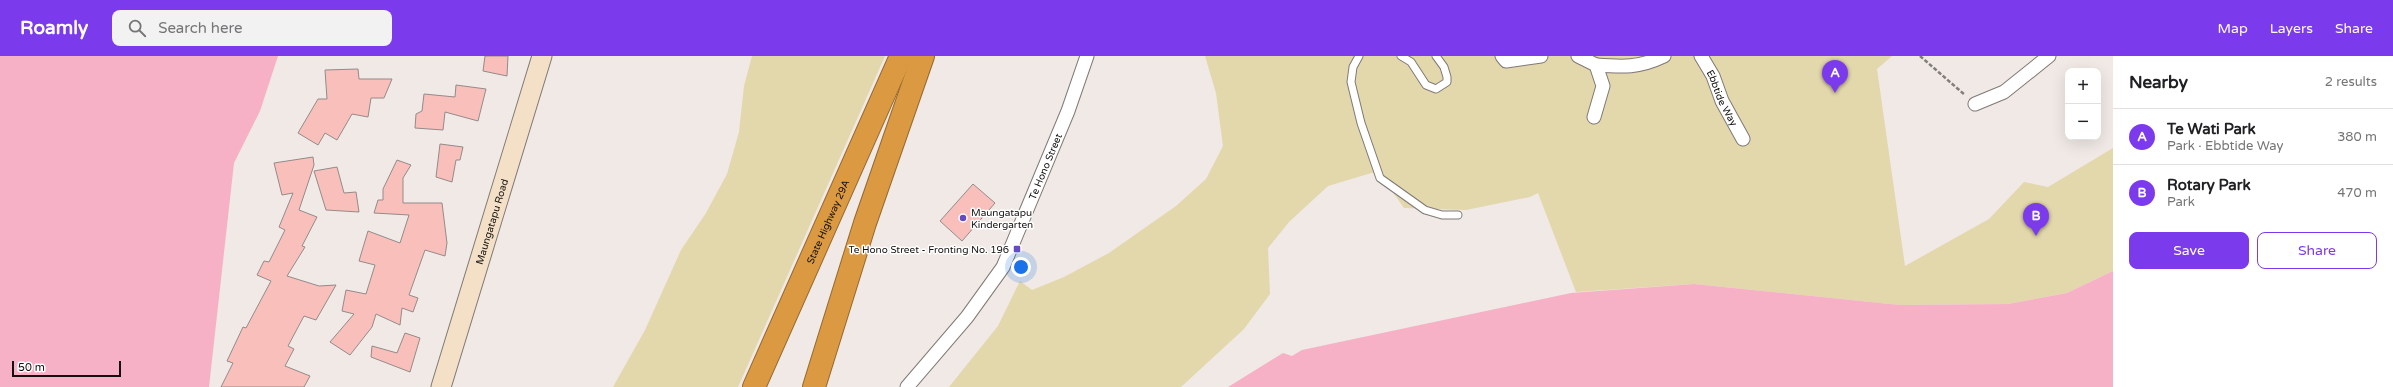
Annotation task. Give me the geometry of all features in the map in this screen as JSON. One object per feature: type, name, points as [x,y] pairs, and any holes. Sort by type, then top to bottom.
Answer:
[{"type":"highway","name":"State Highway 29A","points":[[754,387],[901,56]]},
{"type":"highway","points":[[814,387],[865,223],[923,56]]},
{"type":"street","name":"Maungatapu Road","points":[[441,387],[542,56]]},
{"type":"street","name":"Te Hono Street","points":[[907,387],[967,317],[1002,267],[1068,111],[1087,56]]},
{"type":"street","points":[[1502,56],[1506,61],[1541,56]]},
{"type":"street","points":[[1578,56],[1596,65],[1628,68],[1653,62],[1664,56]]},
{"type":"street","name":"Ebbtide Way","points":[[1701,56],[1713,76],[1722,102],[1743,139]]},
{"type":"street","points":[[1975,104],[2004,92],[2049,56]]},
{"type":"street","points":[[1594,117],[1604,86],[1596,65]]},
{"type":"lane","points":[[1359,56],[1353,67],[1351,82],[1360,123],[1380,178],[1425,210],[1442,215],[1458,215]]},
{"type":"lane","points":[[1401,56],[1411,62],[1426,85],[1436,89],[1447,82],[1447,77],[1436,56]]},
{"type":"path","points":[[1920,56],[1975,104]]},
{"type":"shaded area","points":[[0,56],[278,56],[260,111],[234,163],[209,387],[0,387]]},
{"type":"shaded area","points":[[752,56],[885,56],[738,387],[613,387],[645,330],[681,250],[706,213],[727,174],[739,132],[744,86]]},
{"type":"shaded area","points":[[1205,56],[1892,56],[1877,69],[1905,266],[1989,219],[2024,182],[2048,187],[2113,148],[2113,271],[2067,293],[2008,304],[1900,305],[1694,284],[1576,292],[1538,193],[1530,197],[1466,210],[1404,208],[1378,171],[1328,186],[1289,222],[1268,248],[1270,294],[1244,329],[1181,387],[949,387],[998,326],[1020,281],[1032,290],[1064,277],[1109,253],[1176,206],[1206,179],[1223,146],[1216,93]]},
{"type":"shaded area","points":[[2113,271],[2113,387],[1228,387],[1283,353],[1292,356],[1302,350],[1571,293],[1694,284],[1900,305],[2008,304],[2067,293]]},
{"type":"building","points":[[485,56],[508,56],[507,76],[483,71]]},
{"type":"building","points":[[358,69],[359,79],[392,79],[384,98],[371,98],[368,117],[352,114],[337,140],[325,133],[318,145],[298,133],[318,99],[327,99],[325,70]]},
{"type":"building","points":[[456,85],[486,89],[478,121],[445,112],[443,130],[415,128],[416,114],[422,111],[424,94],[455,97]]},
{"type":"building","points":[[440,144],[463,147],[460,160],[456,160],[452,182],[436,177]]},
{"type":"building","points":[[313,157],[314,165],[299,210],[317,217],[302,246],[305,247],[287,276],[319,286],[336,285],[316,320],[304,316],[288,346],[294,349],[285,366],[310,376],[304,387],[221,387],[233,363],[227,361],[243,327],[246,328],[271,281],[257,275],[264,261],[269,262],[285,230],[279,227],[293,193],[282,195],[274,163]]},
{"type":"building","points":[[397,160],[411,165],[403,178],[403,203],[442,203],[447,243],[445,256],[425,250],[409,295],[418,298],[413,312],[402,308],[400,325],[376,314],[372,327],[350,355],[330,342],[354,314],[342,311],[346,290],[366,294],[375,265],[359,261],[368,231],[400,243],[409,215],[374,213],[378,200],[383,200],[383,189]]},
{"type":"building","points":[[337,167],[344,193],[356,192],[359,212],[326,210],[314,171]]},
{"type":"building","points":[[973,184],[995,203],[962,241],[940,221]]},
{"type":"building","points":[[405,333],[420,338],[410,372],[371,357],[372,346],[397,353]]},
{"type":"place","name":"Te Wati Park","points":[[1835,93]]},
{"type":"place","name":"Maungatapu Kindergarten","points":[[963,218]]},
{"type":"place","name":"Rotary Park","points":[[2036,236]]},
{"type":"place","name":"Te Hono Street - Fronting No. 196","points":[[1017,249]]}]
